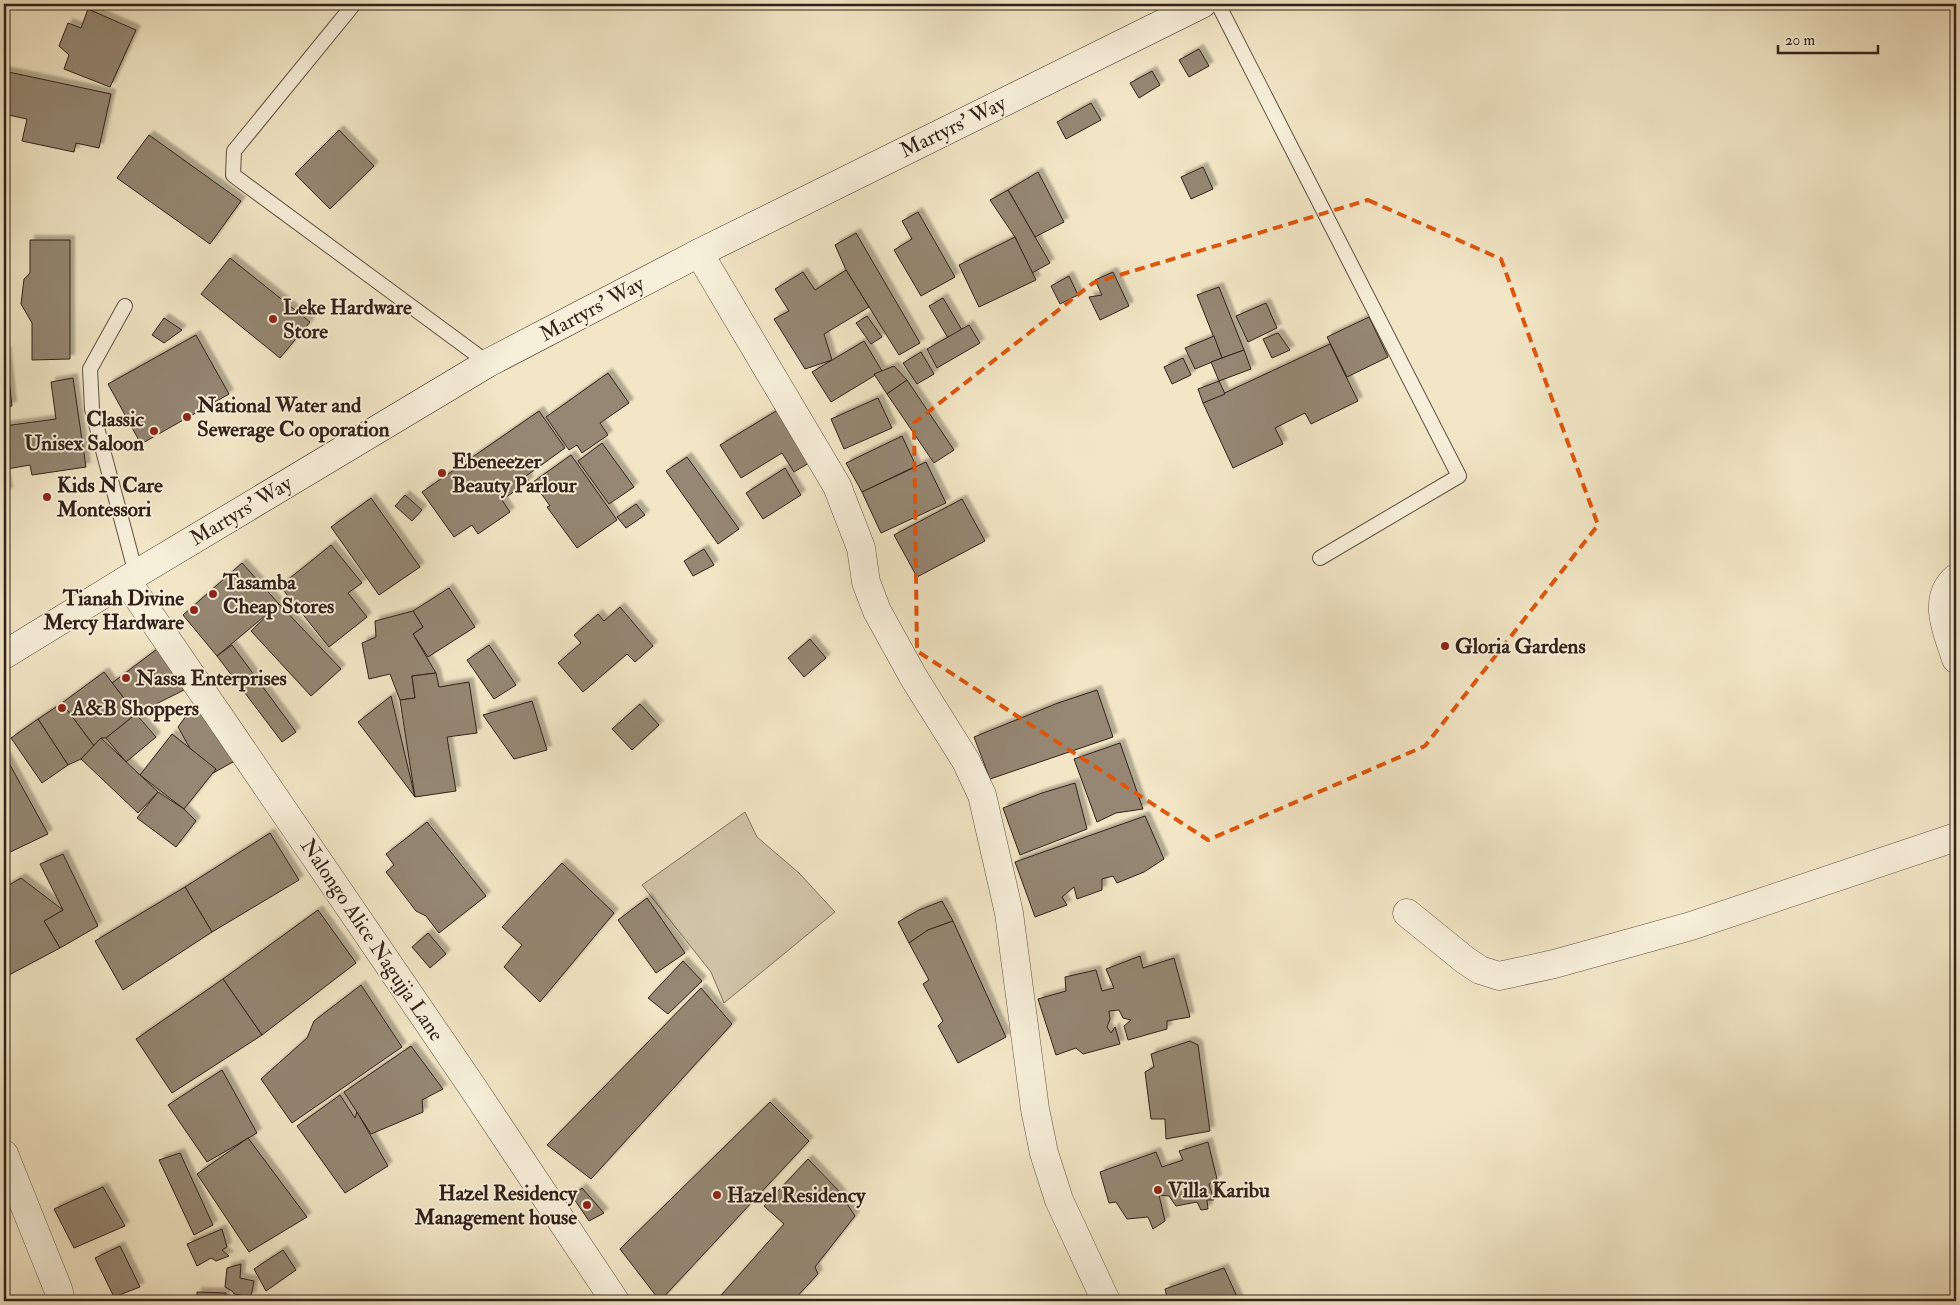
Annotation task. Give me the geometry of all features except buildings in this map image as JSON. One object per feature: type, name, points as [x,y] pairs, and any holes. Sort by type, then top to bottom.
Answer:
[{"type":"street","name":"Martyrs' Way","points":[[4,656],[131,577],[488,363],[700,253],[1202,4]]},
{"type":"street","points":[[700,253],[836,486],[862,548],[866,582],[877,611],[914,678],[966,761],[982,795],[1008,913],[1035,1109],[1044,1153],[1059,1200],[1106,1301]]},
{"type":"street","name":"Nalongo Alice Nagujja Lane","points":[[131,577],[615,1301]]},
{"type":"street","points":[[1956,578],[1946,589],[1942,601],[1945,628],[1956,660]]},
{"type":"street","points":[[1407,912],[1464,960],[1480,970],[1500,976],[1546,966],[1691,926],[1956,837]]},
{"type":"street","points":[[4,1154],[62,1301]]},
{"type":"lane","points":[[354,4],[234,151],[233,174],[488,363]]},
{"type":"lane","points":[[1218,4],[1459,476],[1320,558]]},
{"type":"lane","points":[[125,306],[90,370],[92,408],[131,577]]},
{"type":"highlighted area","points":[[1368,200],[1501,259],[1598,525],[1425,746],[1208,840],[917,651],[914,423],[1093,283]]},
{"type":"shaded area","points":[[745,812],[757,837],[799,873],[835,912],[724,1003],[711,972],[642,885]]},
{"type":"place","name":"Leke Hardware Store","points":[[273,319]]},
{"type":"place","name":"National Water and Sewerage Co oporation","points":[[187,417]]},
{"type":"place","name":"Classic Unisex Saloon","points":[[154,431]]},
{"type":"place","name":"Ebeneezer Beauty Parlour","points":[[442,473]]},
{"type":"place","name":"Kids N Care Montessori","points":[[47,497]]},
{"type":"place","name":"Tasamba Cheap Stores","points":[[213,594]]},
{"type":"place","name":"Tianah Divine Mercy Hardware","points":[[194,610]]},
{"type":"place","name":"Gloria Gardens","points":[[1445,646]]},
{"type":"place","name":"Nassa Enterprises","points":[[126,678]]},
{"type":"place","name":"A&B Shoppers","points":[[62,708]]},
{"type":"place","name":"Villa Karibu","points":[[1158,1190]]},
{"type":"place","name":"Hazel Residency","points":[[717,1195]]},
{"type":"place","name":"Hazel Residency Management house","points":[[587,1205]]}]
